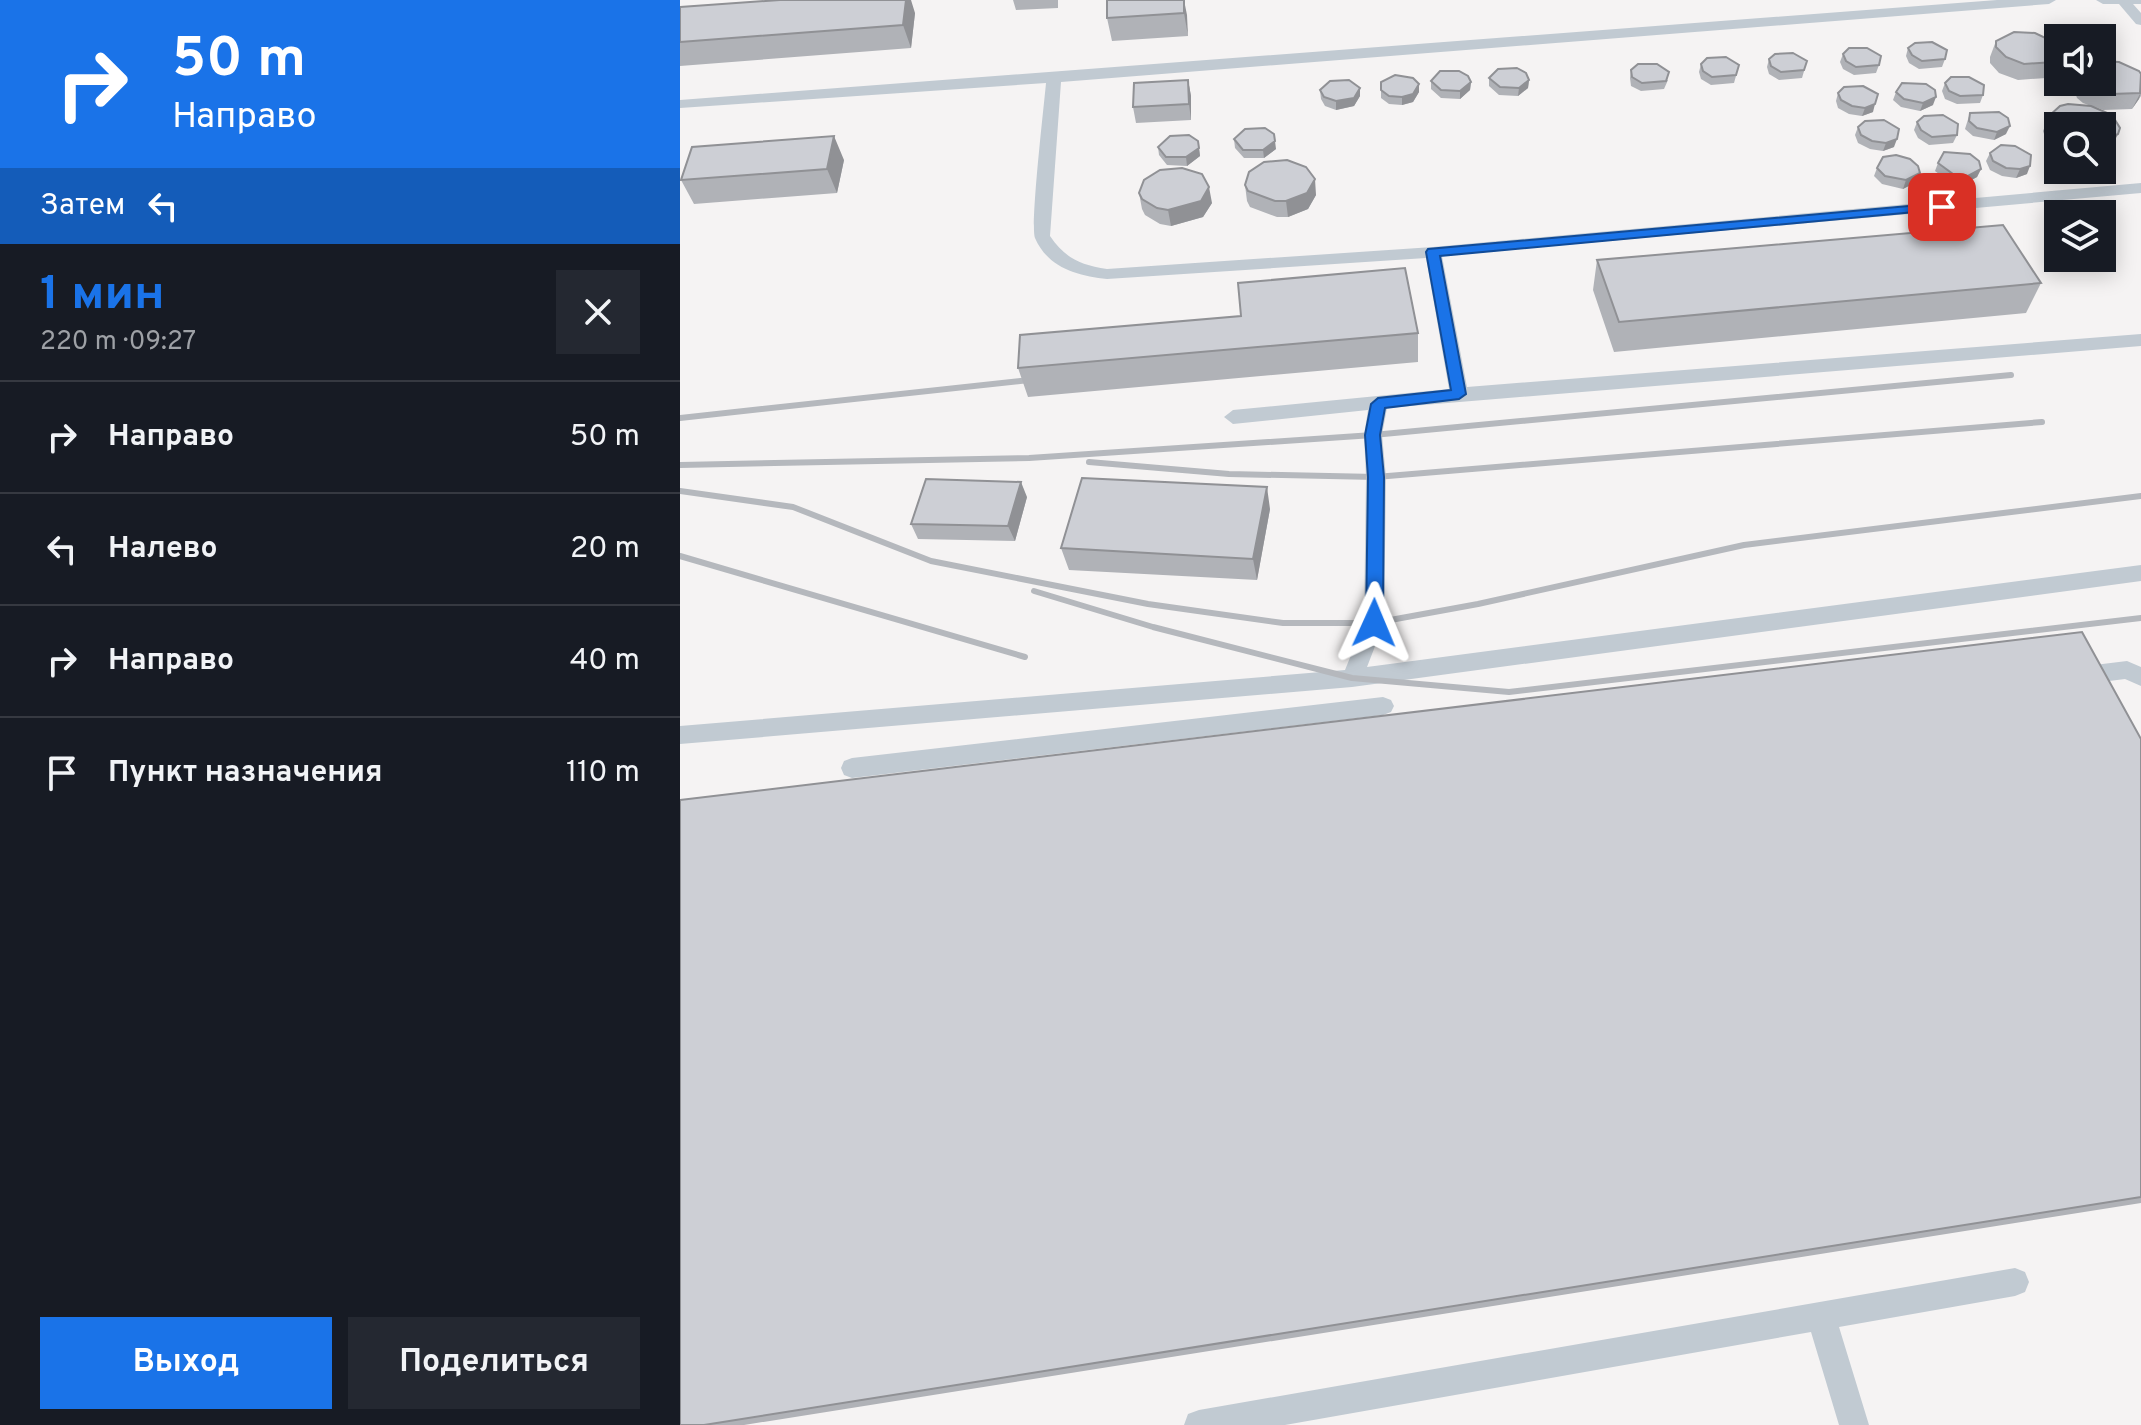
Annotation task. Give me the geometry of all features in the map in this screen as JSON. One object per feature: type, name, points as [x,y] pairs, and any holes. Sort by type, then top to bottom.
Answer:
[{"type":"lane","points":[[680,104],[1054,78],[2049,0]]},
{"type":"lane","points":[[2103,0],[2141,0]]},
{"type":"lane","points":[[2124,2],[2141,21]]},
{"type":"lane","points":[[1054,78],[1042,236],[1057,258],[1083,271],[1128,274],[1433,252],[2139,192]]},
{"type":"lane","points":[[1433,252],[1459,394]]},
{"type":"lane","points":[[1233,417],[1459,394],[2141,340]]},
{"type":"lane","points":[[1352,678],[1374,623],[1376,477],[1373,435],[1378,404]]},
{"type":"lane","points":[[680,735],[1352,678],[2141,573]]},
{"type":"lane","points":[[2078,676],[2127,670],[2141,677]]},
{"type":"lane","points":[[1230,688],[1234,724]]},
{"type":"lane","points":[[852,768],[1383,706]]},
{"type":"lane","points":[[1199,1425],[2015,1282]]},
{"type":"lane","points":[[1821,1316],[1854,1425]]},
{"type":"building","points":[[780,0],[906,0],[903,25],[680,42],[680,7]]},
{"type":"building","points":[[1107,0],[1184,0],[1184,13],[1107,18]]},
{"type":"building","points":[[2014,32],[2035,33],[2044,37],[2044,63],[2024,64],[2006,57],[1996,47],[1996,41]]},
{"type":"building","points":[[1932,42],[1947,50],[1945,59],[1922,61],[1912,55],[1908,48],[1915,43]]},
{"type":"building","points":[[1849,48],[1867,48],[1881,56],[1879,65],[1856,67],[1846,61],[1843,54]]},
{"type":"building","points":[[1793,53],[1807,61],[1804,70],[1781,72],[1771,66],[1769,59],[1775,54]]},
{"type":"building","points":[[1726,57],[1739,65],[1736,75],[1712,77],[1703,71],[1701,64],[1707,58]]},
{"type":"building","points":[[2116,62],[2139,71],[2140,93],[2116,94]]},
{"type":"building","points":[[1638,64],[1657,64],[1669,72],[1666,81],[1642,83],[1632,77],[1631,70]]},
{"type":"building","points":[[1517,68],[1526,73],[1529,80],[1519,88],[1500,87],[1489,78],[1498,69]]},
{"type":"building","points":[[1440,71],[1459,71],[1471,82],[1460,91],[1441,90],[1431,81]]},
{"type":"building","points":[[1395,75],[1413,78],[1419,84],[1413,94],[1389,96],[1381,90],[1381,82]]},
{"type":"building","points":[[1951,77],[1969,77],[1984,85],[1983,95],[1960,96],[1949,91],[1945,83]]},
{"type":"building","points":[[1188,80],[1189,104],[1133,107],[1134,83]]},
{"type":"building","points":[[1349,80],[1360,88],[1354,98],[1336,101],[1324,97],[1320,90],[1330,81]]},
{"type":"building","points":[[1902,83],[1926,84],[1935,90],[1936,97],[1923,103],[1904,99],[1896,92]]},
{"type":"building","points":[[1863,86],[1878,94],[1875,104],[1865,108],[1841,100],[1838,93],[1844,87]]},
{"type":"building","points":[[2060,106],[2091,106],[2105,112],[2053,112]]},
{"type":"building","points":[[1999,112],[2008,118],[2010,126],[1997,132],[1977,128],[1969,121],[1970,113]]},
{"type":"building","points":[[1943,115],[1958,124],[1957,135],[1932,137],[1921,130],[1917,122],[1924,116]]},
{"type":"building","points":[[1884,120],[1899,129],[1897,139],[1886,143],[1861,135],[1858,127],[1865,121]]},
{"type":"building","points":[[1265,128],[1274,134],[1275,141],[1263,150],[1243,150],[1234,139],[1245,129]]},
{"type":"building","points":[[1189,135],[1198,141],[1199,148],[1186,157],[1166,157],[1158,147],[1170,136]]},
{"type":"building","points":[[834,136],[827,169],[681,180],[692,147]]},
{"type":"building","points":[[2001,145],[2015,146],[2031,155],[2030,166],[2006,168],[1993,161],[1990,153]]},
{"type":"building","points":[[1944,152],[1970,154],[1979,161],[1981,169],[1968,176],[1953,174],[1938,163]]},
{"type":"building","points":[[1896,155],[1910,159],[1918,166],[1920,173],[1906,180],[1885,176],[1877,168],[1883,157]]},
{"type":"building","points":[[1287,160],[1306,167],[1315,179],[1307,193],[1286,201],[1275,201],[1248,191],[1245,185],[1249,172],[1264,162]]},
{"type":"building","points":[[1182,168],[1202,174],[1209,187],[1201,201],[1168,210],[1157,208],[1142,199],[1139,193],[1144,180],[1160,170]]},
{"type":"building","points":[[2003,225],[2041,283],[1619,322],[1597,260]]},
{"type":"building","points":[[1405,268],[1418,333],[1018,368],[1020,335],[1241,316],[1238,283]]},
{"type":"building","points":[[1082,478],[1267,487],[1253,559],[1061,548]]},
{"type":"building","points":[[926,479],[1021,482],[1008,526],[911,524]]},
{"type":"building","points":[[2082,632],[2141,739],[2141,1197],[704,1425],[680,1425],[680,800]]},
{"type":"railway","points":[[680,465],[1029,458],[1373,435],[2011,375]]},
{"type":"railway","points":[[680,418],[1029,380]]},
{"type":"railway","points":[[1089,462],[1229,474],[1376,477],[2042,422]]},
{"type":"railway","points":[[680,491],[793,507],[931,561],[1148,604],[1283,623],[1374,623],[1478,604],[1744,545],[2141,496]]},
{"type":"railway","points":[[680,556],[1025,657]]},
{"type":"railway","points":[[1034,591],[1153,627],[1352,678],[1509,692],[2141,618]]},
{"type":"route","points":[[1374,623],[1376,477],[1373,435],[1378,404],[1459,394],[1433,252],[1942,207]]}]
